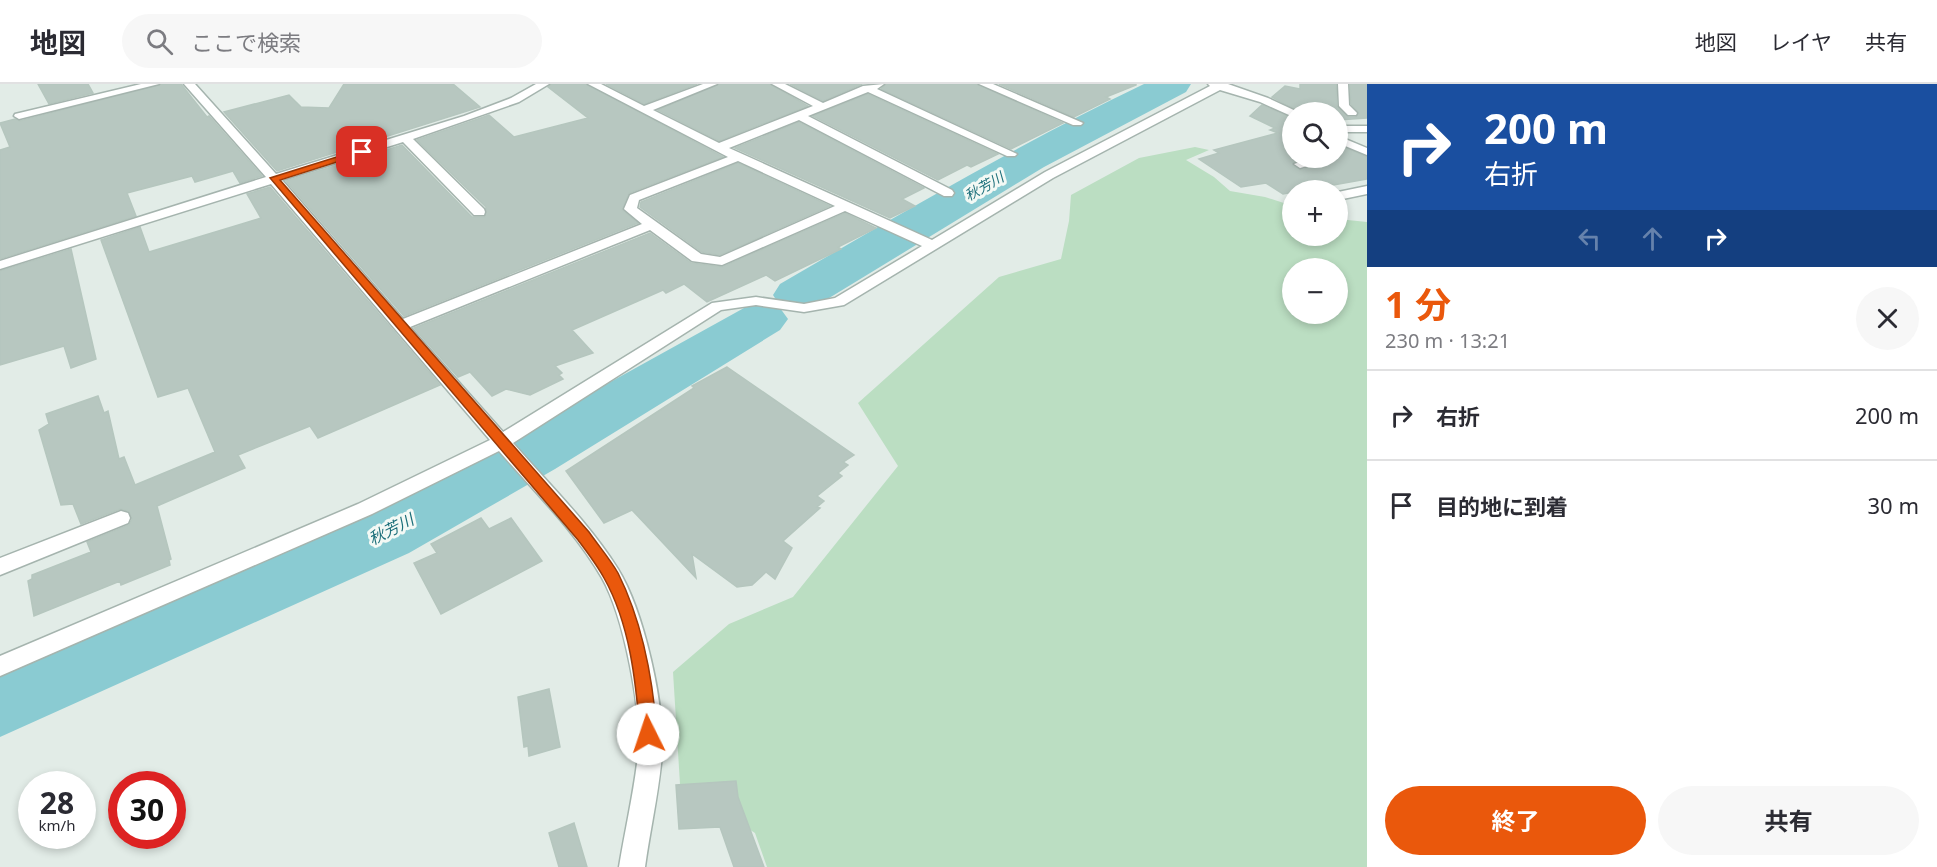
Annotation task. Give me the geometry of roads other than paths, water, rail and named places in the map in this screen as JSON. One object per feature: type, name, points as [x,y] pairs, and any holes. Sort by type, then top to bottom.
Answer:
[{"type":"street","points":[[19,116],[154,84]]},
{"type":"street","points":[[189,84],[274,178],[584,536],[611,575],[633,629],[646,695],[650,753],[632,867]]},
{"type":"street","points":[[0,265],[405,138],[515,100],[544,84]]},
{"type":"street","points":[[593,84],[738,157],[927,242]]},
{"type":"street","points":[[644,110],[711,84]]},
{"type":"street","points":[[777,84],[823,107]]},
{"type":"street","points":[[720,147],[879,84]]},
{"type":"street","points":[[984,84],[1077,123]]},
{"type":"street","points":[[1343,84],[1344,106],[1352,113]]},
{"type":"street","points":[[0,666],[506,448],[717,306],[756,302],[804,308],[839,302],[927,242],[1219,85],[1282,108]]},
{"type":"street","points":[[867,88],[1011,154]]},
{"type":"street","points":[[1348,113],[1367,114]]},
{"type":"street","points":[[800,116],[948,193]]},
{"type":"street","points":[[1348,129],[1367,129]]},
{"type":"street","points":[[405,138],[479,212]]},
{"type":"street","points":[[1348,144],[1367,152]]},
{"type":"street","points":[[738,157],[634,198],[630,209],[698,258],[722,261],[845,206]]},
{"type":"street","points":[[1348,194],[1367,190]]},
{"type":"street","points":[[401,325],[651,225]]},
{"type":"street","points":[[0,567],[121,518]]},
{"type":"waterway","name":"秋芳川","points":[[798,295],[1030,158],[1173,84]]},
{"type":"waterway","name":"秋芳川","points":[[0,701],[385,534],[533,453],[762,319]]}]
